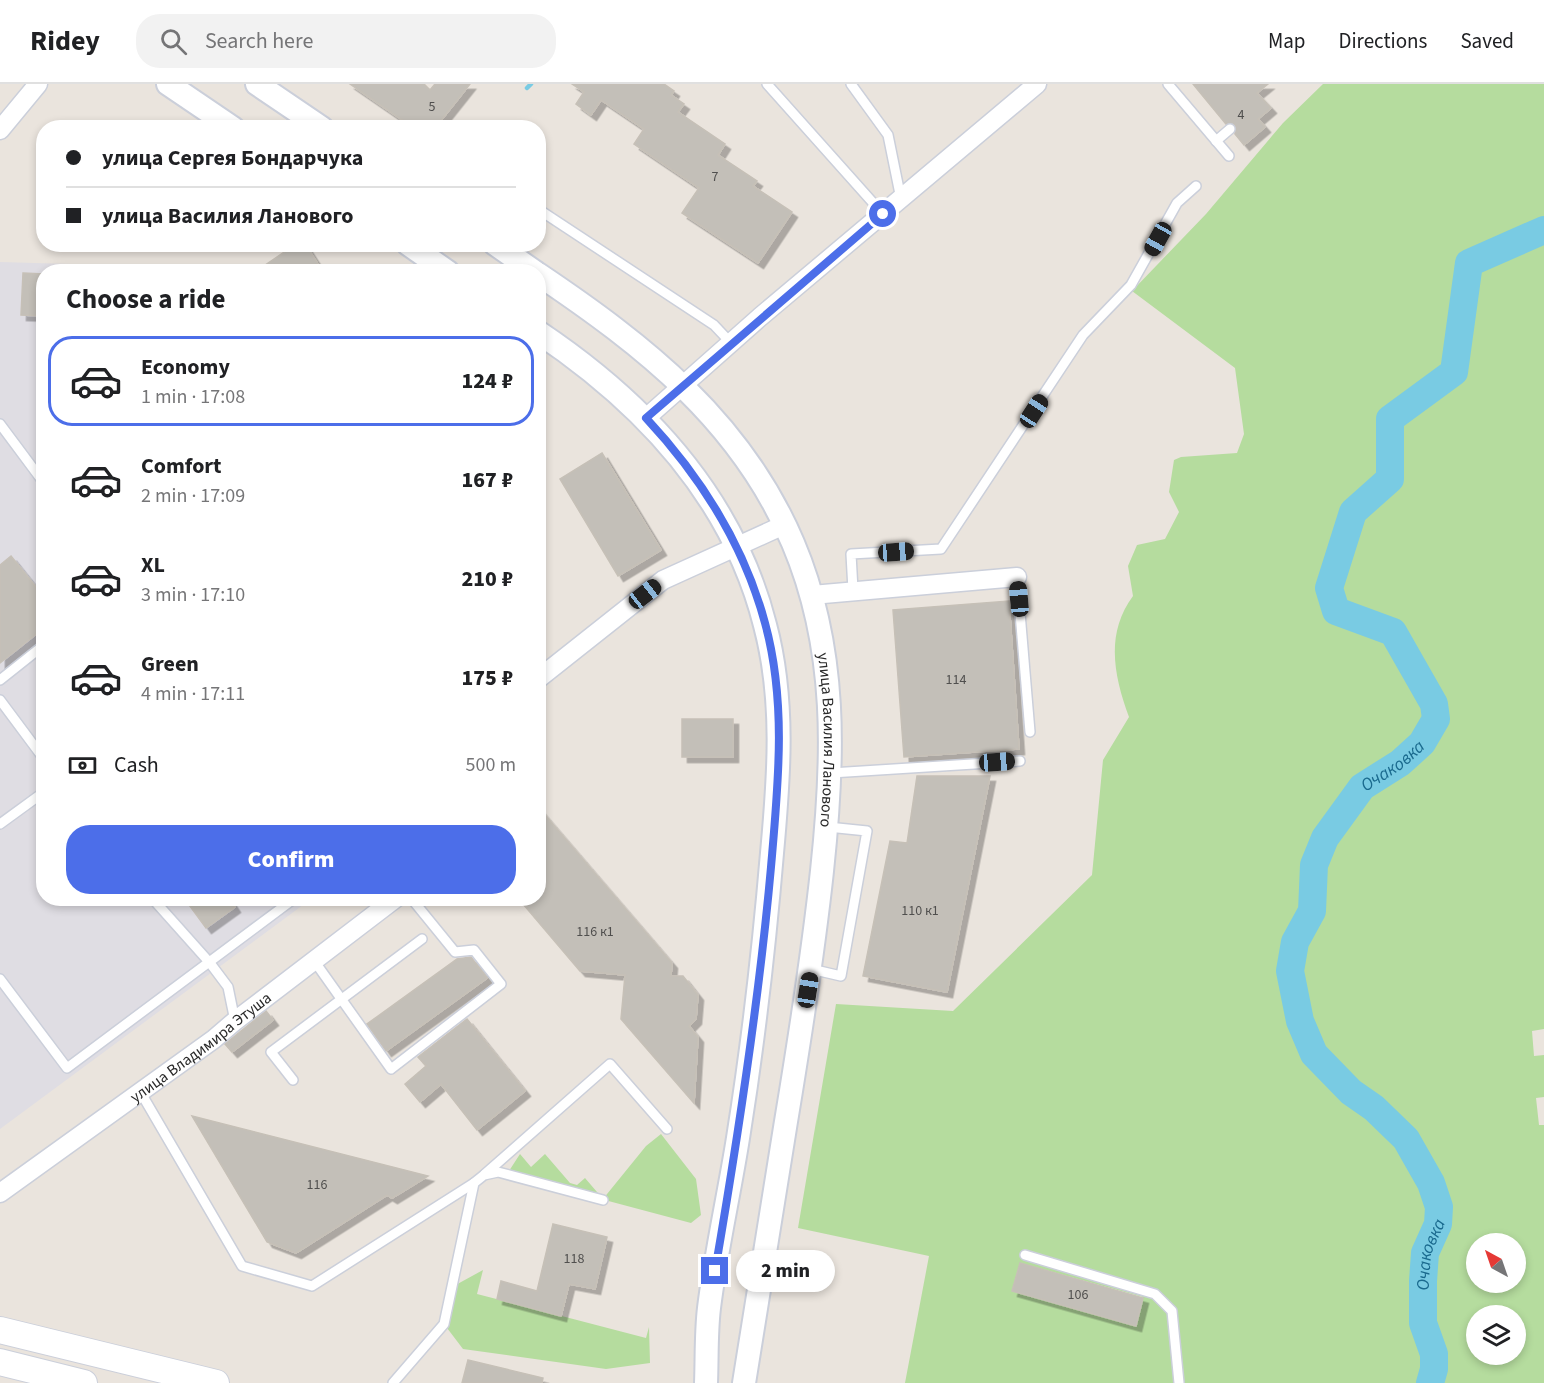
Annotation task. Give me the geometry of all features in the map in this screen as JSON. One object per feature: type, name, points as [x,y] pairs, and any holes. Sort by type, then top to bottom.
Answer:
[{"type":"main road","points":[[0,1330],[216,1383]]},
{"type":"main road","points":[[0,1362],[84,1383]]},
{"type":"street","points":[[0,130],[38,84]]},
{"type":"street","points":[[168,84],[221,120]]},
{"type":"street","points":[[257,84],[310,120]]},
{"type":"street","points":[[646,418],[731,343],[1037,84]]},
{"type":"street","points":[[419,252],[437,264]]},
{"type":"street","name":"улица Василия Ланового","points":[[507,252],[524,264]]},
{"type":"street","name":"улица Василия Ланового","points":[[546,280],[646,352],[717,420],[758,479],[784,525],[812,595],[829,678],[831,773],[811,969],[744,1383]]},
{"type":"street","points":[[546,338],[592,371],[646,418],[702,487],[737,547],[751,580],[765,625],[777,684],[778,786],[768,909],[740,1125],[708,1311],[706,1383]]},
{"type":"street","points":[[546,673],[663,580],[784,525]]},
{"type":"street","points":[[812,595],[1017,577]]},
{"type":"street","name":"улица Владимира Этуша","points":[[0,1193],[214,1040],[235,1021],[386,906]]},
{"type":"lane","points":[[767,84],[883,214]]},
{"type":"lane","points":[[851,84],[888,135],[901,199]]},
{"type":"lane","points":[[1168,84],[1229,156]]},
{"type":"lane","points":[[1216,141],[1230,129]]},
{"type":"lane","points":[[853,590],[850,554],[941,549],[1083,334],[1131,285],[1177,203],[1196,186]]},
{"type":"lane","points":[[546,214],[714,325],[731,343]]},
{"type":"lane","points":[[0,424],[36,472]]},
{"type":"lane","points":[[1017,577],[1030,732]]},
{"type":"lane","points":[[0,680],[36,651]]},
{"type":"lane","points":[[0,700],[36,748]]},
{"type":"lane","points":[[831,773],[1020,761]]},
{"type":"lane","points":[[0,824],[36,798]]},
{"type":"lane","points":[[811,969],[841,976],[867,831],[826,827]]},
{"type":"lane","points":[[159,906],[210,963],[228,987],[235,1021]]},
{"type":"lane","points":[[0,979],[66,1068],[285,906]]},
{"type":"lane","points":[[315,962],[391,1069],[501,984],[474,950],[455,952],[418,906]]},
{"type":"lane","points":[[293,1080],[271,1052],[340,998],[422,939]]},
{"type":"lane","points":[[141,1093],[242,1266],[312,1286],[474,1183],[610,1064],[667,1129]]},
{"type":"lane","points":[[484,1174],[498,1172],[603,1200]]},
{"type":"lane","points":[[393,1383],[444,1324],[474,1183]]},
{"type":"lane","points":[[1025,1255],[1155,1294],[1172,1311],[1179,1383]]},
{"type":"shaded area","points":[[0,262],[71,264],[36,264],[36,906],[302,906],[0,1129]]},
{"type":"green space","points":[[1323,84],[1544,84],[1544,1029],[1532,1031],[1534,1056],[1544,1055],[1544,1097],[1536,1098],[1539,1125],[1544,1125],[1544,1383],[905,1383],[929,1256],[798,1228],[836,1004],[953,1011],[1092,875],[1103,760],[1129,717],[1119,686],[1115,655],[1118,625],[1133,596],[1128,566],[1137,545],[1165,539],[1179,512],[1169,492],[1174,460],[1181,457],[1237,453],[1244,434],[1235,368],[1132,291],[1206,214],[1283,123]],"holes":[[[1020,1263],[1143,1297],[1136,1325],[1012,1291]]]},
{"type":"green space","points":[[661,1134],[696,1179],[701,1215],[691,1223],[507,1174],[520,1154],[531,1167],[545,1154],[570,1183],[577,1185],[585,1178],[603,1199],[646,1146]]},
{"type":"green space","points":[[483,1270],[477,1294],[646,1338],[649,1327],[650,1363],[606,1369],[463,1349],[444,1324],[452,1287]]},
{"type":"building","points":[[350,84],[424,84],[430,90],[435,84],[470,84],[441,120],[402,120]]},
{"type":"building","points":[[572,84],[664,84],[674,91],[671,95],[684,104],[678,112],[725,144],[718,155],[757,181],[753,186],[792,212],[758,263],[682,213],[699,188],[634,144],[644,129],[601,100],[591,115],[576,104],[584,92]]},
{"type":"building","points":[[1193,84],[1268,84],[1257,93],[1271,108],[1258,119],[1265,127],[1244,145],[1235,134],[1235,125],[1226,124]]},
{"type":"building","points":[[284,252],[310,252],[318,264],[267,264]]},
{"type":"building","points":[[23,273],[36,274],[36,316],[21,315]]},
{"type":"building","points":[[602,453],[661,550],[618,576],[560,479]]},
{"type":"building","points":[[11,556],[36,587],[36,634],[0,663],[0,565]]},
{"type":"building","points":[[1009,601],[1019,749],[904,757],[893,610]]},
{"type":"building","points":[[682,719],[733,719],[733,757],[682,757]]},
{"type":"building","points":[[917,776],[990,776],[947,992],[863,976],[890,841],[907,843]]},
{"type":"building","points":[[546,816],[672,963],[671,976],[683,976],[698,995],[696,1019],[689,1026],[698,1037],[694,1103],[621,1019],[625,975],[580,971],[525,906],[546,906]]},
{"type":"building","points":[[190,906],[234,906],[235,907],[206,928]]},
{"type":"building","points":[[471,957],[487,978],[386,1051],[367,1024],[457,959]]},
{"type":"building","points":[[266,1011],[273,1020],[232,1052],[225,1044]]},
{"type":"building","points":[[467,1019],[525,1091],[477,1130],[441,1084],[420,1102],[405,1084],[426,1066],[418,1057]]},
{"type":"building","points":[[192,1116],[428,1176],[392,1198],[387,1195],[296,1253],[267,1242]]},
{"type":"building","points":[[553,1224],[607,1237],[595,1289],[569,1284],[561,1316],[497,1299],[501,1281],[537,1291]]},
{"type":"building","points":[[1020,1263],[1143,1298],[1136,1326],[1012,1291]]},
{"type":"building","points":[[468,1360],[543,1378],[542,1383],[462,1383]]},
{"type":"waterway","points":[[527,88],[531,84]]},
{"type":"waterway","name":"Очаковка","points":[[1430,1383],[1434,1369],[1434,1354],[1423,1323],[1423,1281],[1425,1253],[1438,1224],[1439,1207],[1431,1183],[1406,1139],[1374,1108],[1351,1092],[1314,1054],[1300,1021],[1290,971],[1295,942],[1312,911],[1314,865],[1325,838],[1362,787],[1400,763],[1422,743],[1436,719],[1434,704],[1393,632],[1336,611],[1329,588],[1353,512],[1390,479],[1390,419],[1454,372],[1469,263],[1544,230]]},
{"type":"route","points":[[715,1271],[738,1135],[768,909],[778,786],[777,684],[765,625],[751,580],[737,547],[702,487],[675,450],[646,418],[760,317],[883,214]]}]
